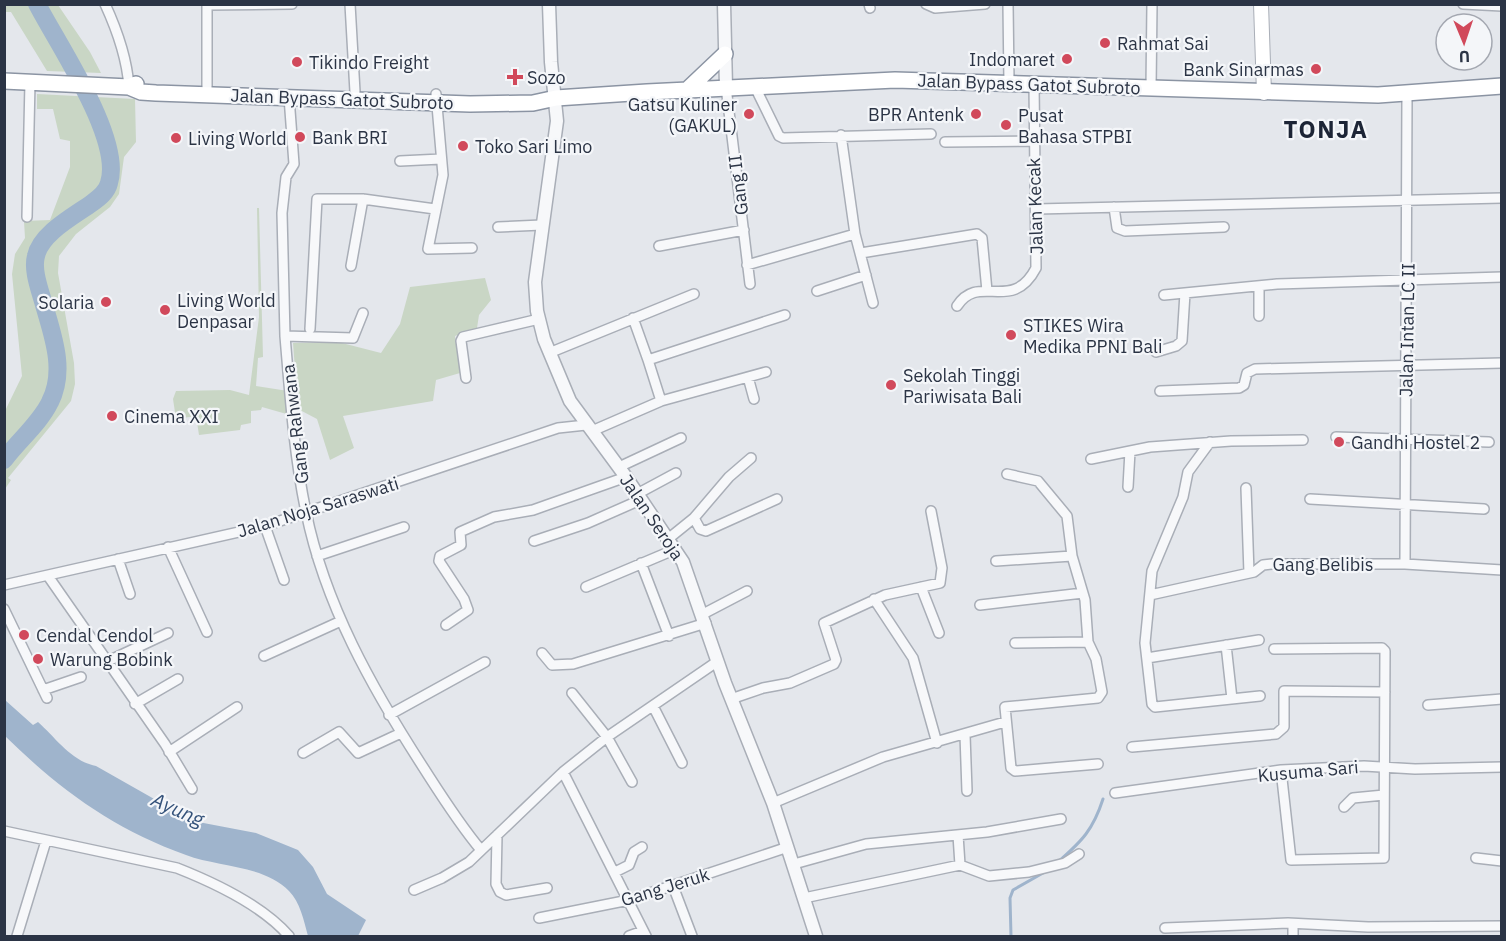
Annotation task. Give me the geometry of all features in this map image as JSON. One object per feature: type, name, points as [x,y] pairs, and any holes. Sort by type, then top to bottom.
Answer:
[{"type":"highway","points":[[688,89],[725,54]]},
{"type":"highway","name":"Jalan Bypass Gatot Subroto","points":[[207,90],[290,98],[436,99],[533,103],[556,98],[688,89],[726,83],[754,85],[1008,77],[1034,84],[1151,88],[1264,88],[1407,95],[1502,86]]},
{"type":"highway","name":"Jalan Bypass Gatot Subroto","points":[[4,81],[123,86],[141,92],[207,90],[355,92],[436,99]]},
{"type":"main road","points":[[1261,4],[1264,88]]},
{"type":"street","points":[[105,4],[116,28],[128,72],[123,86]]},
{"type":"street","points":[[207,90],[207,5],[292,4]]},
{"type":"street","points":[[350,4],[355,92]]},
{"type":"street","name":"Jalan Seroja","points":[[549,4],[550,62],[556,98],[557,128],[535,282],[539,319],[549,353],[576,411],[622,472],[683,562],[731,699],[773,803],[816,936]]},
{"type":"street","points":[[724,4],[726,83]]},
{"type":"street","points":[[926,4],[935,8],[985,4]]},
{"type":"street","points":[[1008,4],[1008,77]]},
{"type":"street","points":[[1151,88],[1152,4]]},
{"type":"street","points":[[1462,4],[1502,6]]},
{"type":"street","points":[[27,217],[34,82]]},
{"type":"street","name":"Gang II","points":[[726,83],[750,284]]},
{"type":"street","name":"Jalan Kecak","points":[[987,291],[1016,291],[1031,277],[1037,264],[1033,141],[1034,84]]},
{"type":"street","points":[[754,85],[780,138],[931,134]]},
{"type":"street","name":"Jalan Intan LC II","points":[[1405,564],[1407,95]]},
{"type":"street","name":"Gang Rahwana","points":[[290,98],[294,164],[286,177],[282,213],[285,336],[306,512],[317,556],[341,621],[389,715],[480,850]]},
{"type":"street","points":[[436,99],[443,175],[428,246],[430,251],[472,248]]},
{"type":"street","points":[[841,135],[855,234],[873,303]]},
{"type":"street","points":[[945,142],[1033,141]]},
{"type":"street","points":[[400,161],[441,159]]},
{"type":"street","points":[[310,328],[316,200],[322,197],[363,199],[435,209]]},
{"type":"street","points":[[1036,209],[1502,198]]},
{"type":"street","points":[[351,266],[363,199]]},
{"type":"street","points":[[1114,207],[1117,228],[1125,231],[1224,227]]},
{"type":"street","points":[[498,227],[542,225]]},
{"type":"street","points":[[658,246],[744,230]]},
{"type":"street","points":[[747,265],[855,234]]},
{"type":"street","points":[[861,253],[977,234],[982,238],[987,291],[965,296],[957,306]]},
{"type":"street","points":[[817,291],[866,275]]},
{"type":"street","points":[[1164,295],[1259,286],[1502,277]]},
{"type":"street","points":[[1259,286],[1259,316]]},
{"type":"street","points":[[1156,352],[1176,346],[1182,341],[1185,293]]},
{"type":"street","points":[[549,353],[694,294]]},
{"type":"street","points":[[285,336],[353,338],[363,313]]},
{"type":"street","points":[[648,360],[785,315]]},
{"type":"street","points":[[633,318],[661,401]]},
{"type":"street","points":[[466,378],[461,341],[463,337],[539,319]]},
{"type":"street","points":[[1160,391],[1239,388],[1244,385],[1247,373],[1255,369],[1502,363]]},
{"type":"street","name":"Jalan Noja Saraswati","points":[[4,585],[265,526],[558,428],[589,428],[661,401],[766,372]]},
{"type":"street","points":[[748,377],[754,399]]},
{"type":"street","name":"Jalan Noja Saraswati","points":[[558,428],[576,411]]},
{"type":"street","points":[[1336,437],[1489,442]]},
{"type":"street","points":[[446,625],[468,610],[464,599],[439,561],[440,556],[461,545],[460,532],[494,517],[533,510],[622,472],[681,438]]},
{"type":"street","points":[[1091,459],[1130,451],[1210,442],[1303,440]]},
{"type":"street","points":[[1210,442],[1188,472],[1183,497],[1152,571],[1146,617],[1147,658],[1153,706],[1260,696]]},
{"type":"street","points":[[1128,487],[1130,451]]},
{"type":"street","points":[[668,538],[694,518],[729,477],[751,459]]},
{"type":"street","points":[[534,541],[588,523],[639,497],[676,473]]},
{"type":"street","points":[[1007,474],[1038,481],[1067,516],[1072,556],[1083,593],[1088,642],[1096,659],[1102,692],[1099,698],[1005,707],[1012,770],[1098,764]]},
{"type":"street","points":[[1246,488],[1249,573]]},
{"type":"street","points":[[694,518],[700,529],[706,531],[777,499]]},
{"type":"street","points":[[1310,499],[1484,509]]},
{"type":"street","points":[[731,699],[763,688],[790,683],[834,664],[836,660],[824,623],[874,599],[939,584],[943,578],[931,511]]},
{"type":"street","points":[[265,526],[284,580]]},
{"type":"street","points":[[317,556],[404,527]]},
{"type":"street","points":[[168,547],[207,632]]},
{"type":"street","points":[[586,587],[675,549]]},
{"type":"street","points":[[996,561],[1072,556]]},
{"type":"street","points":[[118,559],[130,594]]},
{"type":"street","points":[[641,563],[669,636]]},
{"type":"street","name":"Gang Belibis","points":[[1150,595],[1249,573],[1263,565],[1272,564],[1405,564],[1502,570]]},
{"type":"street","points":[[48,576],[192,789]]},
{"type":"street","points":[[921,587],[939,633]]},
{"type":"street","points":[[542,653],[552,665],[573,664],[669,636],[704,619],[747,591]]},
{"type":"street","points":[[980,605],[1083,593]]},
{"type":"street","points":[[874,599],[913,658],[937,742]]},
{"type":"street","points":[[4,609],[45,694],[81,677]]},
{"type":"street","points":[[264,656],[341,621]]},
{"type":"street","points":[[105,662],[168,633]]},
{"type":"street","points":[[1147,658],[1259,640]]},
{"type":"street","points":[[1015,643],[1088,642]]},
{"type":"street","points":[[1226,645],[1232,699]]},
{"type":"street","points":[[1274,649],[1382,648],[1385,651],[1383,859],[1292,860],[1281,770]]},
{"type":"street","points":[[414,890],[469,862],[563,772],[607,737],[718,661]]},
{"type":"street","points":[[389,715],[484,662]]},
{"type":"street","points":[[135,704],[178,680]]},
{"type":"street","points":[[1132,747],[1276,734],[1284,728],[1284,691],[1385,692]]},
{"type":"street","points":[[572,693],[607,737],[632,782]]},
{"type":"street","points":[[1428,705],[1502,699]]},
{"type":"street","points":[[169,752],[237,706]]},
{"type":"street","points":[[653,706],[682,763]]},
{"type":"street","points":[[773,803],[883,757],[1005,722]]},
{"type":"street","points":[[303,753],[339,732],[358,753],[401,734]]},
{"type":"street","points":[[965,735],[967,791]]},
{"type":"street","name":"Kusuma Sari","points":[[1115,793],[1281,770],[1364,766],[1502,767]]},
{"type":"street","points":[[563,772],[644,934],[629,936]]},
{"type":"street","points":[[1344,807],[1353,798],[1384,795]]},
{"type":"street","points":[[794,864],[866,844],[958,835],[1061,819]]},
{"type":"street","points":[[4,831],[46,842],[156,863],[201,877],[244,902],[289,936]]},
{"type":"street","points":[[497,835],[496,884],[500,892],[506,895],[547,888]]},
{"type":"street","points":[[958,835],[960,865]]},
{"type":"street","points":[[18,936],[46,842]]},
{"type":"street","name":"Gang Jeruk","points":[[539,918],[629,900],[788,847]]},
{"type":"street","points":[[615,872],[629,865],[634,852],[642,848]]},
{"type":"street","points":[[804,898],[960,865],[989,876],[1001,876],[1054,867],[1079,854]]},
{"type":"street","points":[[1476,858],[1502,861]]},
{"type":"street","points":[[673,886],[692,936]]},
{"type":"street","points":[[1293,924],[1293,936]]},
{"type":"street","points":[[1165,928],[1293,924],[1502,926]]},
{"type":"street","points":[[1344,926],[1344,936]]},
{"type":"street","points":[[1399,926],[1399,936]]},
{"type":"green space","points":[[4,5],[58,5],[90,52],[101,73],[47,71],[11,12],[5,12]]},
{"type":"green space","points":[[37,94],[135,99],[136,142],[124,157],[119,194],[110,207],[76,234],[59,256],[58,273],[74,363],[75,384],[71,401],[8,478],[11,480],[5,489],[5,411],[22,376],[12,274],[15,254],[25,238],[24,221],[50,220],[70,167],[70,141],[60,139],[53,109],[37,109]]},
{"type":"green space","points":[[257,208],[259,208],[263,357],[258,358],[256,386],[288,391],[290,415],[262,407],[261,410],[251,411],[251,423],[241,425],[240,430],[199,435],[196,416],[176,419],[173,399],[176,391],[230,390],[249,395],[259,317]]},
{"type":"green space","points":[[485,278],[491,300],[479,315],[477,328],[455,336],[460,373],[436,380],[433,401],[343,416],[354,448],[330,460],[317,419],[298,409],[293,343],[338,342],[381,353],[400,324],[410,287]]},
{"type":"water","points":[[5,700],[33,725],[38,722],[71,754],[193,821],[256,833],[298,850],[313,867],[327,894],[366,920],[358,936],[308,936],[296,901],[279,882],[254,871],[198,859],[159,845],[88,806],[46,773],[5,736]]},
{"type":"waterway","points":[[4,460],[46,410],[55,390],[57,378],[56,354],[37,280],[36,256],[44,240],[51,233],[105,192],[109,183],[111,164],[107,142],[86,92],[37,4]]},
{"type":"waterway","points":[[1058,862],[1086,834],[1103,799]]},
{"type":"waterway","points":[[1011,936],[1010,898],[1013,890],[1043,873]]},
{"type":"place","name":"Rahmat Sai","points":[[1105,43]]},
{"type":"place","name":"Indomaret","points":[[1067,59]]},
{"type":"place","name":"Tikindo Freight","points":[[297,62]]},
{"type":"place","name":"Bank Sinarmas","points":[[1316,69]]},
{"type":"place","name":"Sozo","points":[[515,77]]},
{"type":"place","name":"Gatsu Kuliner (GAKUL)","points":[[749,114]]},
{"type":"place","name":"BPR Antenk","points":[[976,114]]},
{"type":"place","name":"Pusat Bahasa STPBI","points":[[1006,125]]},
{"type":"place","name":"Bank BRI","points":[[300,137]]},
{"type":"place","name":"Living World","points":[[176,138]]},
{"type":"place","name":"Toko Sari Limo","points":[[463,146]]},
{"type":"place","name":"Solaria","points":[[106,302]]},
{"type":"place","name":"Living World Denpasar","points":[[165,310]]},
{"type":"place","name":"STIKES Wira Medika PPNI Bali","points":[[1011,335]]},
{"type":"place","name":"Sekolah Tinggi Pariwisata Bali","points":[[891,385]]},
{"type":"place","name":"Cinema XXI","points":[[112,416]]},
{"type":"place","name":"Gandhi Hostel 2","points":[[1339,442]]},
{"type":"place","name":"Cendal Cendol","points":[[24,635]]},
{"type":"place","name":"Warung Bobink","points":[[38,659]]},
{"type":"district","name":"TONJA","points":[[1326,129]]},
{"type":"water label","name":"Ayung","points":[[178,809]]}]
